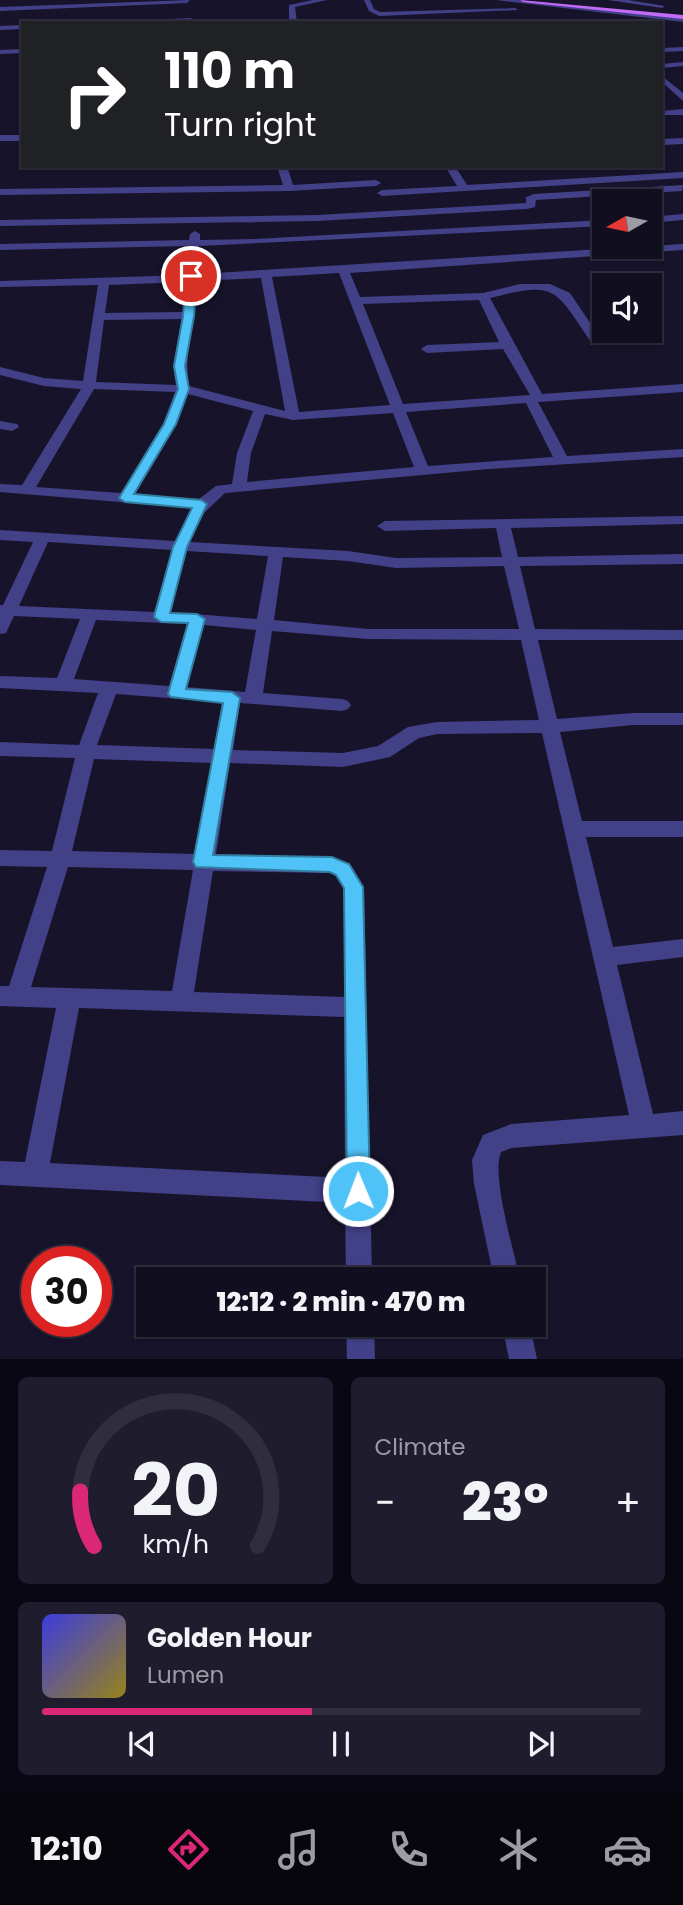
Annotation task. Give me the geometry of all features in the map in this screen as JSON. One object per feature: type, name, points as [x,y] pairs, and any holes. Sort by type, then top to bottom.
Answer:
[{"type":"main road","points":[[523,0],[683,14]]},
{"type":"main road","points":[[565,0],[683,14]]},
{"type":"street","points":[[293,21],[291,6],[324,0]]},
{"type":"street","points":[[367,0],[371,10],[379,14],[525,10]]},
{"type":"street","points":[[499,0],[536,3],[616,17],[683,14]]},
{"type":"street","points":[[611,0],[683,14]]},
{"type":"street","points":[[0,9],[187,1],[192,21]]},
{"type":"street","points":[[513,19],[536,3]]},
{"type":"street","points":[[429,12],[433,4]]},
{"type":"street","points":[[0,28],[21,27]]},
{"type":"street","points":[[663,50],[683,49]]},
{"type":"street","points":[[0,52],[21,51]]},
{"type":"street","points":[[663,66],[683,64]]},
{"type":"street","points":[[664,81],[683,83]]},
{"type":"street","points":[[664,81],[680,95]]},
{"type":"street","points":[[663,113],[683,112]]},
{"type":"street","points":[[0,138],[21,138]]},
{"type":"street","points":[[663,142],[683,142]]},
{"type":"street","points":[[283,168],[289,188]]},
{"type":"street","points":[[451,168],[463,187]]},
{"type":"street","points":[[583,168],[592,180]]},
{"type":"street","points":[[662,168],[682,189]]},
{"type":"street","points":[[0,192],[289,188],[377,184],[463,187],[527,179],[592,180],[683,175]]},
{"type":"street","points":[[377,184],[407,250]]},
{"type":"street","points":[[0,223],[391,214],[527,206],[531,205],[530,198],[534,197],[682,189]]},
{"type":"street","points":[[662,219],[683,217]]},
{"type":"street","points":[[125,498],[170,424],[183,389],[179,366],[189,316],[196,220]]},
{"type":"street","points":[[0,284],[343,269],[407,250],[592,225]]},
{"type":"street","points":[[0,247],[194,244],[407,250],[683,247]]},
{"type":"street","points":[[343,269],[422,470]]},
{"type":"street","points":[[266,273],[293,415]]},
{"type":"street","points":[[26,491],[89,386],[104,281]]},
{"type":"street","points":[[356,301],[483,296],[520,287],[559,290],[566,295],[592,334]]},
{"type":"street","points":[[483,296],[562,460]]},
{"type":"street","points":[[99,317],[189,316]]},
{"type":"street","points":[[427,349],[507,345]]},
{"type":"street","points":[[0,371],[89,386],[183,389],[293,415],[683,388]]},
{"type":"street","points":[[239,486],[244,453],[260,409]]},
{"type":"street","points":[[161,617],[180,547],[201,504],[209,495],[221,489],[422,470],[683,453]]},
{"type":"street","points":[[0,488],[201,504]]},
{"type":"street","points":[[386,526],[683,520]]},
{"type":"street","points":[[502,523],[644,1126]]},
{"type":"street","points":[[0,535],[348,556],[397,563],[683,559]]},
{"type":"street","points":[[0,629],[4,610],[43,537]]},
{"type":"street","points":[[253,700],[276,552]]},
{"type":"street","points":[[4,610],[197,619],[368,634],[683,635]]},
{"type":"street","points":[[63,684],[90,614]]},
{"type":"street","points":[[176,694],[197,619]]},
{"type":"street","points":[[0,682],[63,684],[342,705]]},
{"type":"street","points":[[109,688],[86,751],[60,859],[8,997],[355,1007]]},
{"type":"street","points":[[181,1003],[232,698]]},
{"type":"street","points":[[0,749],[343,760],[383,752],[414,732],[437,728],[550,726],[633,719],[683,719]]},
{"type":"street","points":[[574,829],[683,829]]},
{"type":"street","points":[[0,858],[332,865],[343,870],[354,887],[359,1267]]},
{"type":"street","points":[[604,957],[683,948]]},
{"type":"street","points":[[35,1174],[69,999]]},
{"type":"street","points":[[505,1267],[486,1172],[485,1160],[492,1143],[511,1136],[683,1123]]},
{"type":"street","points":[[0,1173],[358,1191]]},
{"type":"street","points":[[360,1337],[360,1359]]},
{"type":"street","points":[[518,1337],[523,1359]]},
{"type":"route","points":[[191,276],[189,316],[179,366],[183,389],[170,424],[125,498],[201,504],[180,547],[161,617],[197,619],[176,694],[232,698],[203,862],[332,865],[343,870],[354,887],[358,1191]]}]
